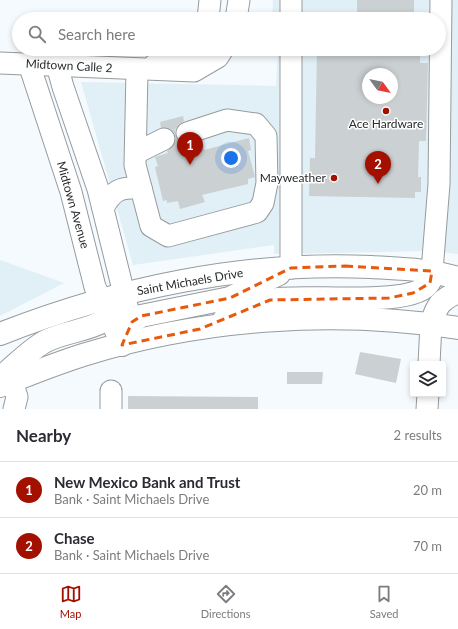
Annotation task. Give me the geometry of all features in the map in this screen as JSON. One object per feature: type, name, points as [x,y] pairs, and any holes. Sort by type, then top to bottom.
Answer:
[{"type":"main road","name":"Saint Michaels Drive","points":[[0,334],[67,309],[105,309],[123,294],[223,274],[291,268],[345,266],[432,271],[458,278]]},
{"type":"main road","points":[[131,336],[147,314],[230,298],[291,268]]},
{"type":"main road","points":[[200,329],[270,300],[389,298],[413,293],[424,288],[430,283],[432,271],[458,271]]},
{"type":"main road","points":[[431,324],[436,307],[442,300],[458,292]]},
{"type":"main road","points":[[0,359],[67,309]]},
{"type":"main road","points":[[4,382],[47,341],[87,329],[105,309]]},
{"type":"main road","points":[[4,382],[82,356],[131,336],[280,320],[335,318],[384,319],[458,328]]},
{"type":"street","points":[[209,12],[210,0]]},
{"type":"street","points":[[237,12],[239,0]]},
{"type":"street","points":[[291,0],[291,12]]},
{"type":"street","points":[[441,0],[441,12]]},
{"type":"street","points":[[182,56],[138,70],[135,165],[151,226],[168,236],[257,212],[263,203],[267,182],[266,136],[256,124],[227,120],[187,132]]},
{"type":"street","name":"Midtown Calle 2","points":[[0,63],[138,70],[194,71],[219,56]]},
{"type":"street","points":[[291,56],[291,268]]},
{"type":"street","points":[[432,271],[438,184],[440,56]]},
{"type":"street","name":"Midtown Avenue","points":[[29,64],[72,192],[95,287],[105,309],[131,336]]},
{"type":"street","points":[[57,65],[103,208],[131,336]]},
{"type":"street","points":[[136,153],[164,139]]},
{"type":"street","points":[[93,174],[116,182],[139,182]]},
{"type":"street","points":[[103,208],[111,195],[125,187],[139,182]]},
{"type":"street","points":[[429,361],[431,324]]},
{"type":"street","points":[[4,382],[17,397],[14,409]]},
{"type":"street","points":[[428,397],[428,409]]},
{"type":"highlighted area","points":[[345,266],[432,271],[430,283],[413,293],[389,298],[270,300],[200,329],[122,345],[132,322],[141,316],[230,298],[291,268]]},
{"type":"shaded area","points":[[273,0],[458,0],[458,254],[433,251],[274,254],[274,245],[133,265],[81,82],[276,86],[278,56],[446,56],[446,12],[272,12]]},
{"type":"shaded area","points":[[0,260],[64,283],[0,316]]},
{"type":"building","points":[[357,0],[414,0],[414,12],[357,12]]},
{"type":"building","points":[[317,56],[420,56],[420,63],[428,63],[426,141],[419,141],[418,177],[421,177],[421,192],[415,192],[415,198],[309,196],[310,158],[315,158]]},
{"type":"building","points":[[183,116],[184,121],[178,125],[175,130],[176,136],[179,142],[189,145],[190,148],[203,144],[204,150],[249,138],[251,150],[248,151],[255,177],[248,179],[248,184],[202,195],[205,202],[180,209],[178,201],[167,203],[167,200],[163,201],[155,167],[158,166],[155,157],[168,153],[167,151],[174,145],[176,139],[175,134],[171,129],[161,128],[160,122]]},
{"type":"building","points":[[360,352],[401,359],[396,383],[355,374]]},
{"type":"building","points":[[287,372],[323,372],[322,384],[287,384]]},
{"type":"building","points":[[128,396],[258,397],[258,409],[128,409]]},
{"type":"place","name":"Ace Hardware","points":[[386,111]]},
{"type":"place","name":"New Mexico Bank and Trust","points":[[190,165]]},
{"type":"place","name":"Mayweather","points":[[334,178]]},
{"type":"place","name":"Chase","points":[[378,184]]}]
